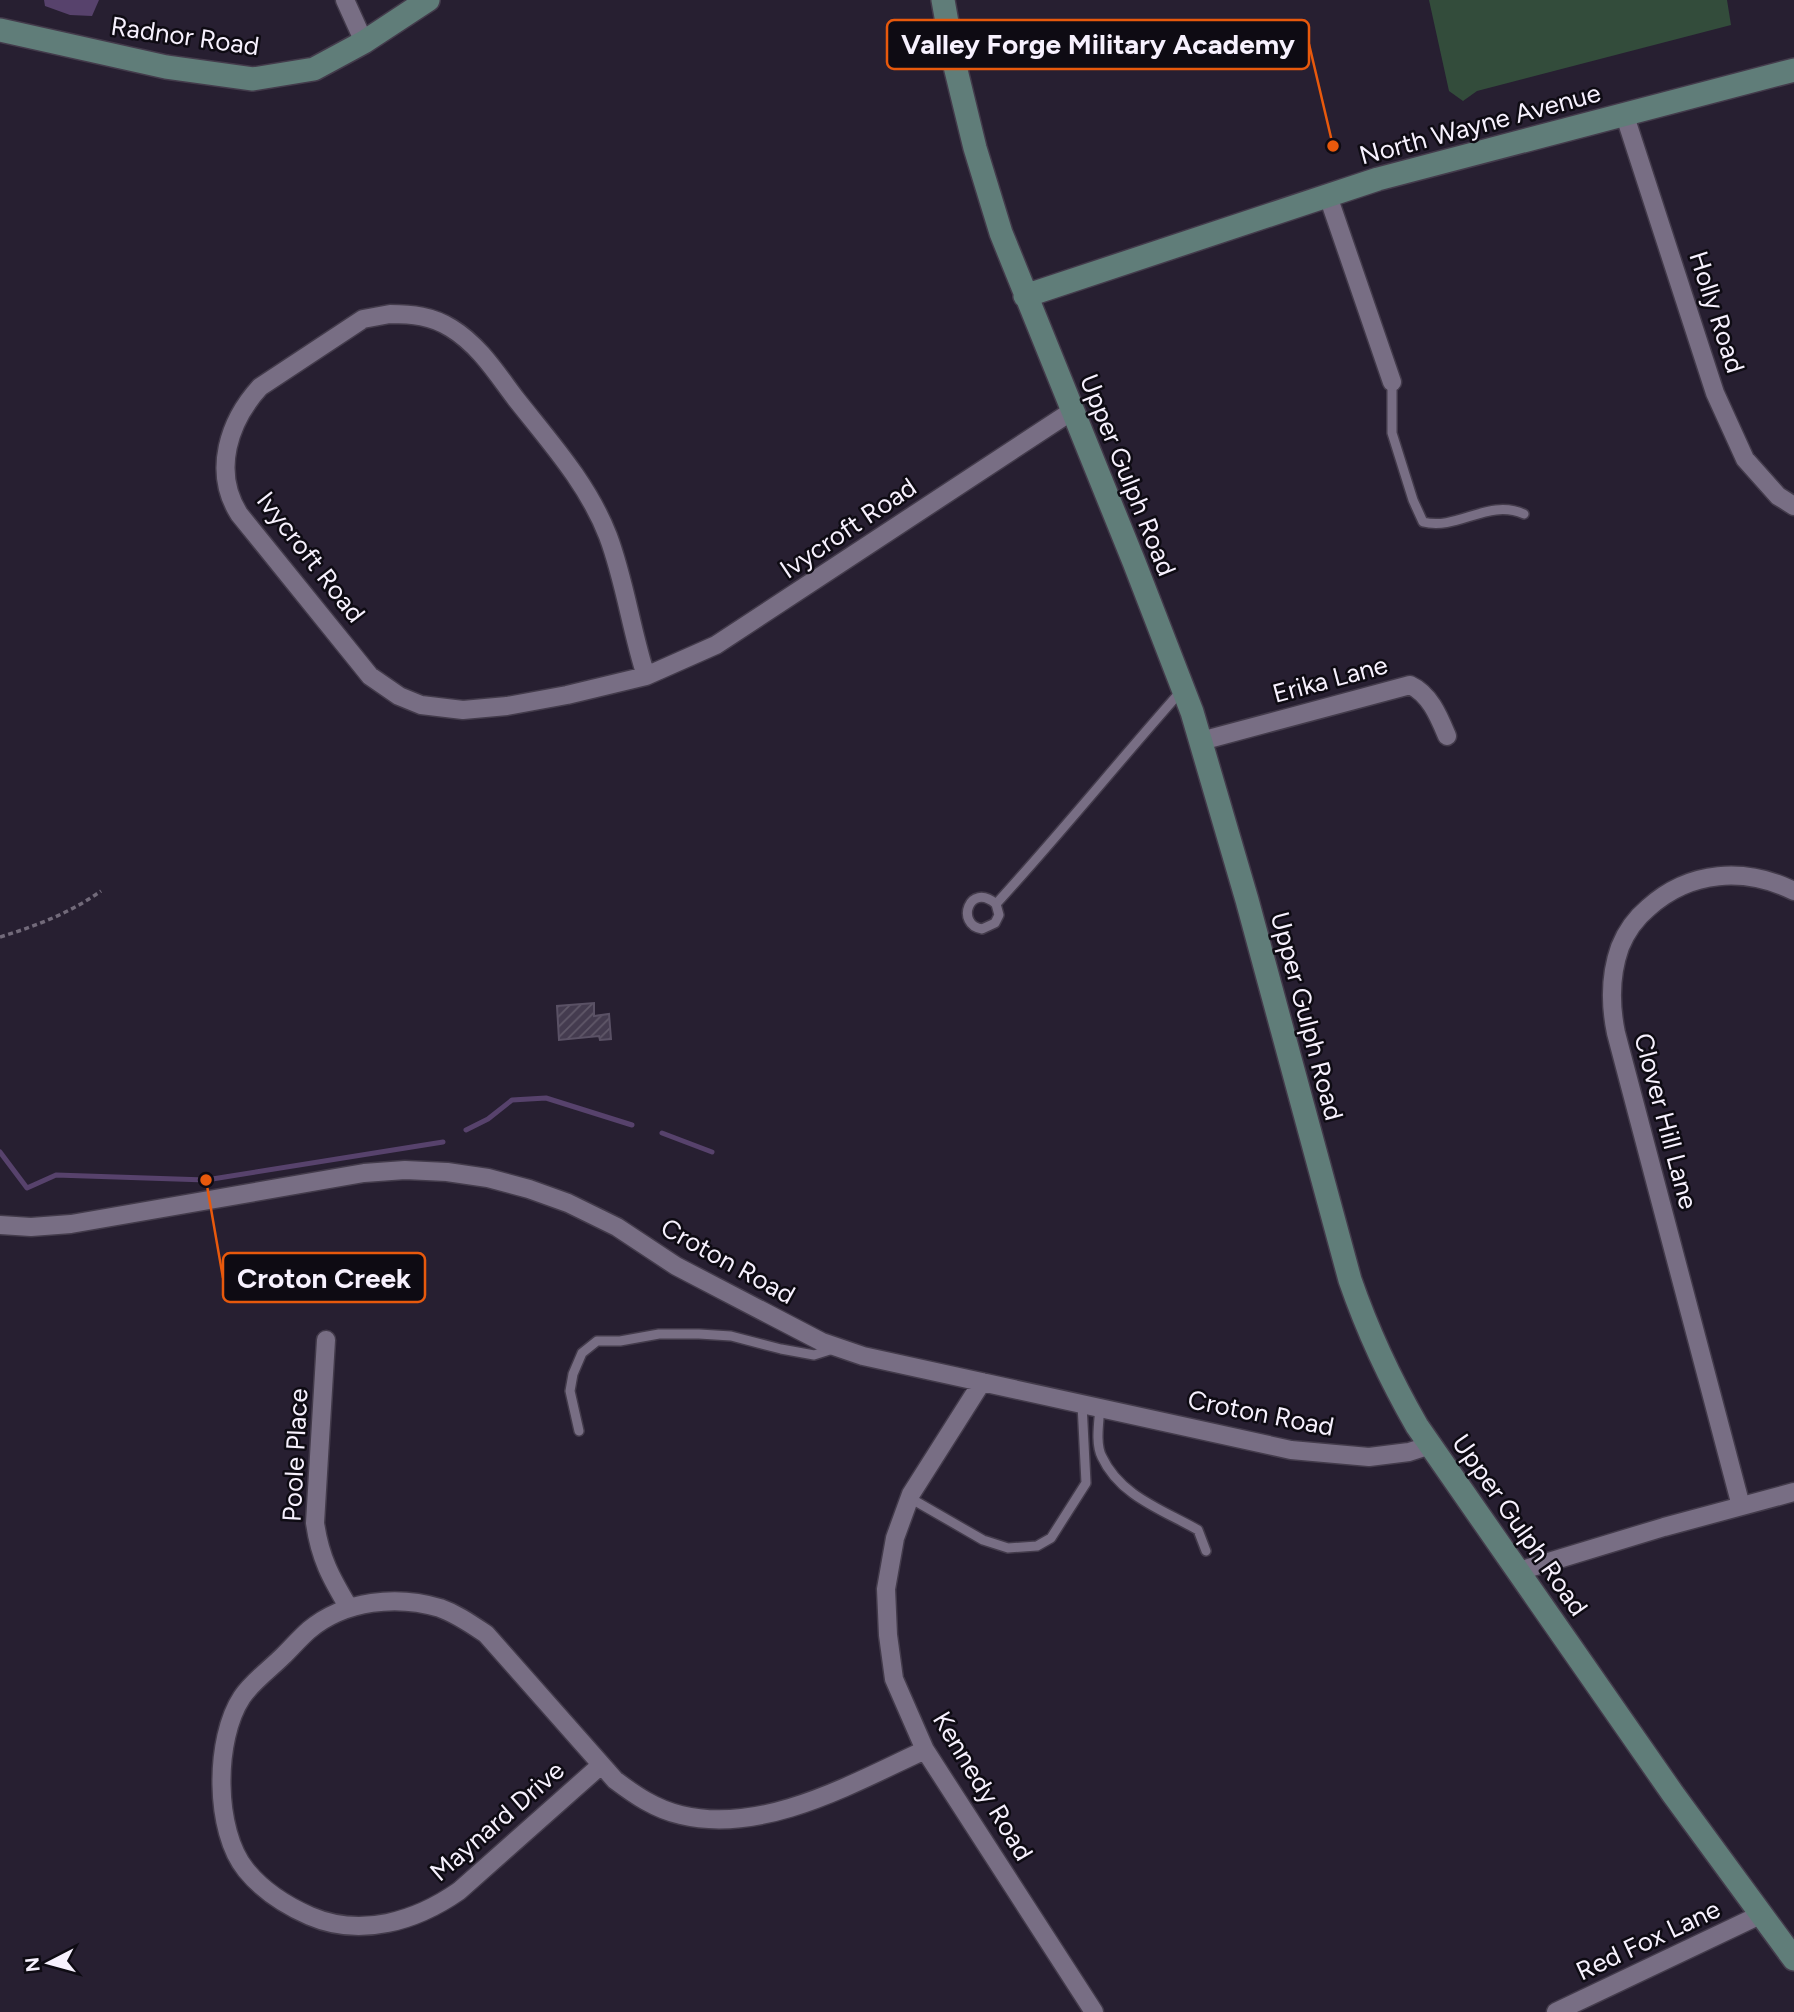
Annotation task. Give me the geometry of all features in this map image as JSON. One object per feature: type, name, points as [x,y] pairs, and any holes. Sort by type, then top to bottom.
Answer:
[{"type":"street","points":[[345,0],[364,42]]},
{"type":"street","name":"Radnor Road","points":[[0,30],[166,67],[253,79],[314,68],[364,42],[428,0]]},
{"type":"street","name":"Upper Gulph Road","points":[[943,0],[954,62],[975,148],[1001,233],[1134,562],[1201,741],[1350,1280],[1368,1332],[1393,1384],[1431,1445],[1657,1772],[1794,1959]]},
{"type":"street","name":"North Wayne Avenue","points":[[1025,296],[1378,179],[1794,70]]},
{"type":"street","name":"Holly Road","points":[[1624,113],[1720,404],[1745,459],[1779,496],[1794,506]]},
{"type":"street","points":[[1328,196],[1392,382]]},
{"type":"street","name":"Ivycroft Road","points":[[646,676],[608,536],[592,502],[573,471],[475,346],[451,328],[428,317],[412,314],[390,314],[363,319],[260,387],[239,414],[226,458],[228,484],[236,510],[370,676],[381,685],[421,705],[463,710],[567,695],[646,676],[716,645],[801,592],[1072,411]]},
{"type":"street","name":"Erika Lane","points":[[1201,741],[1410,685],[1417,688],[1429,701],[1447,736]]},
{"type":"street","name":"Clover Hill Lane","points":[[1741,1506],[1616,1032],[1612,1014],[1613,976],[1621,945],[1631,927],[1660,897],[1680,886],[1706,876],[1738,875],[1775,882],[1794,891]]},
{"type":"street","name":"Croton Road","points":[[0,1225],[31,1227],[71,1224],[364,1173],[405,1170],[464,1175],[528,1189],[568,1203],[617,1227],[676,1266],[822,1342],[863,1356],[1291,1450],[1369,1457],[1409,1452],[1431,1445]]},
{"type":"street","name":"Poole Place","points":[[326,1340],[315,1523],[319,1548],[327,1571],[349,1608]]},
{"type":"street","name":"Kennedy Road","points":[[982,1381],[910,1498],[895,1538],[886,1589],[894,1679],[925,1750],[1094,2012]]},
{"type":"street","points":[[1519,1571],[1794,1492]]},
{"type":"street","name":"Maynard Drive","points":[[601,1765],[459,1891],[436,1907],[410,1919],[382,1925],[335,1924],[316,1919],[276,1899],[244,1868],[231,1839],[222,1800],[220,1776],[223,1746],[242,1697],[310,1629],[349,1608],[373,1602],[419,1603],[442,1609],[464,1619],[486,1634],[615,1780],[657,1807],[680,1815],[732,1819],[811,1801],[850,1786],[925,1750]]},
{"type":"street","name":"Red Fox Lane","points":[[1556,2012],[1762,1914]]},
{"type":"lane","points":[[1392,382],[1392,433],[1413,500],[1423,522],[1430,524],[1454,521],[1510,508],[1524,514]]},
{"type":"lane","points":[[996,904],[1065,829],[1113,768],[1183,689]]},
{"type":"lane","points":[[579,1431],[570,1391],[573,1374],[582,1353],[597,1341],[620,1341],[659,1334],[699,1334],[731,1336],[814,1355],[838,1347]]},
{"type":"lane","points":[[910,1498],[983,1540],[1008,1548],[1037,1546],[1051,1538],[1086,1483],[1091,1405]]},
{"type":"lane","points":[[1091,1405],[1101,1456],[1109,1467],[1141,1501],[1198,1530],[1206,1551]]},
{"type":"path","points":[[0,936],[27,929],[66,912],[101,891]]},
{"type":"green space","points":[[1429,0],[1727,0],[1731,25],[1477,91],[1463,101],[1449,91]]},
{"type":"shaded area","points":[[44,0],[99,0],[92,16],[70,15],[45,6]]},
{"type":"building","points":[[594,1003],[594,1016],[609,1014],[611,1039],[600,1040],[599,1036],[559,1040],[557,1006]]},
{"type":"waterway","points":[[466,1130],[488,1119],[512,1100],[546,1098],[632,1125]]},
{"type":"waterway","points":[[662,1133],[712,1152]]},
{"type":"waterway","points":[[0,1152],[27,1188],[56,1175],[206,1180],[443,1142]]},
{"type":"place","name":"Valley Forge Military Academy","points":[[1333,146]]},
{"type":"place","name":"Croton Creek","points":[[206,1180]]}]
